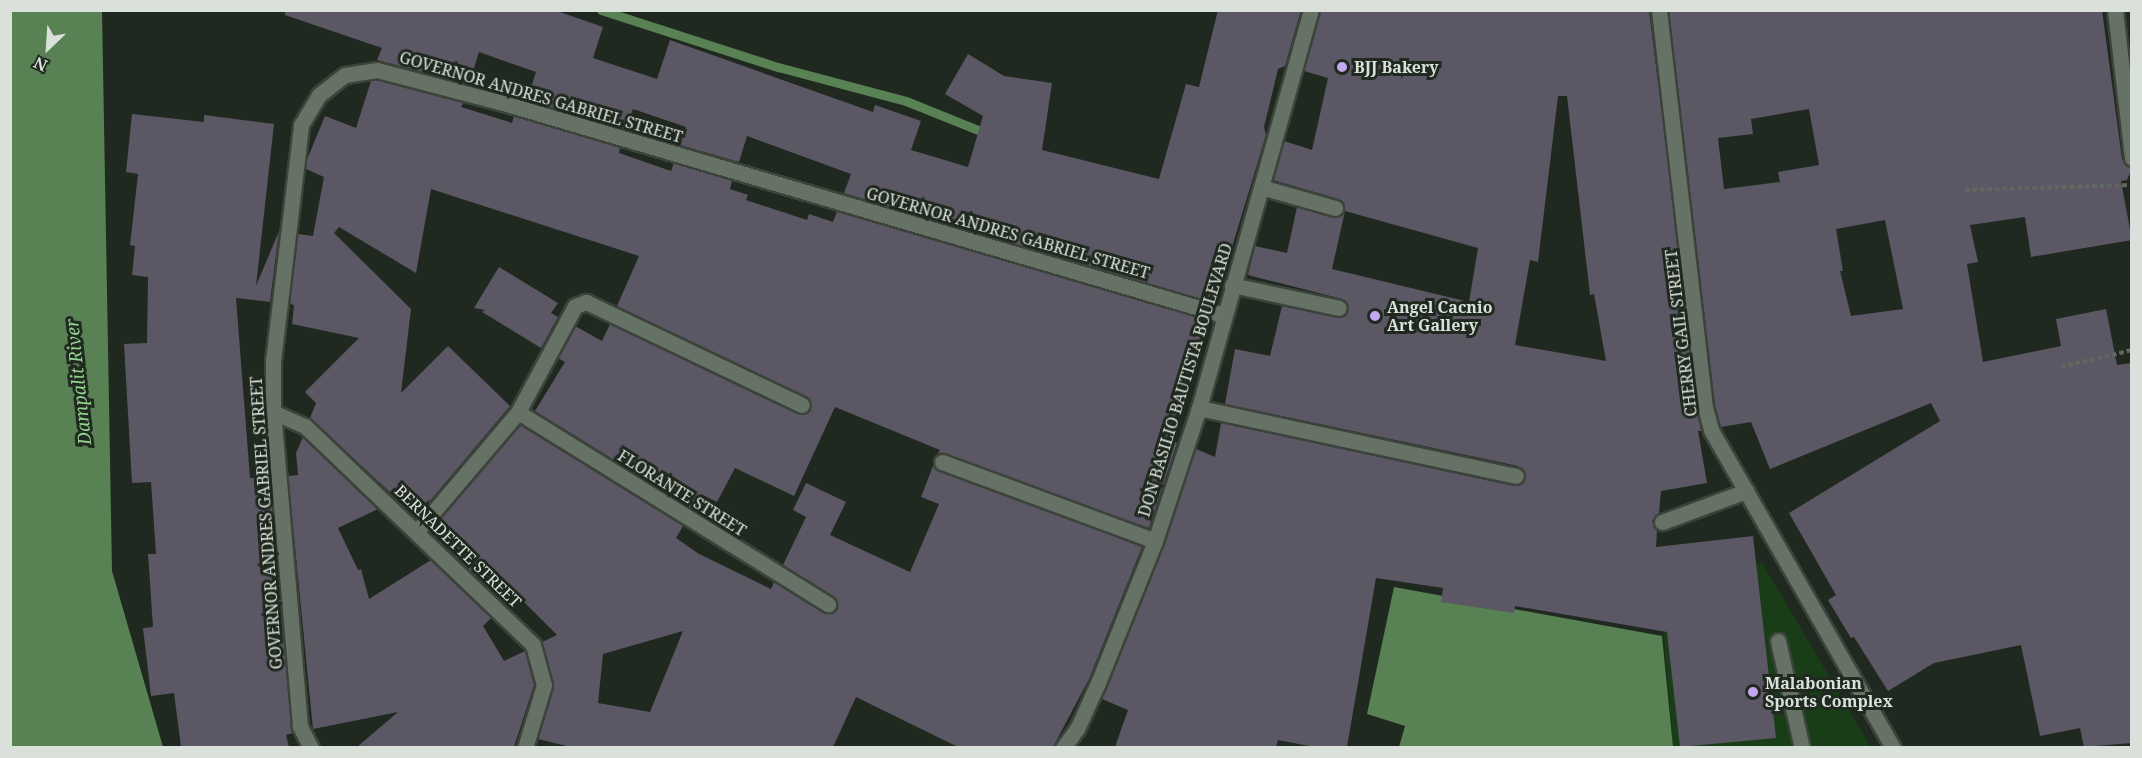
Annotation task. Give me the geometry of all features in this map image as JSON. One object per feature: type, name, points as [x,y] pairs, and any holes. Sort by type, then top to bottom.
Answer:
[{"type":"street","name":"DON BASILIO BAUTISTA BOULEVARD","points":[[1064,747],[1077,729],[1098,683],[1155,541],[1199,408],[1222,315],[1311,10]]},
{"type":"street","name":"CHERRY GAIL STREET","points":[[1659,10],[1705,407],[1711,430],[1893,747]]},
{"type":"street","points":[[2115,10],[2132,158]]},
{"type":"street","name":"GOVERNOR ANDRES GABRIEL STREET","points":[[311,747],[300,726],[273,412],[273,361],[301,125],[308,110],[329,83],[361,71],[377,70],[510,105],[1222,315]]},
{"type":"street","points":[[1261,187],[1335,208]]},
{"type":"street","points":[[1232,285],[1339,308]]},
{"type":"street","points":[[418,530],[518,412],[569,314],[575,306],[586,302],[802,405]]},
{"type":"street","points":[[1199,408],[1516,476]]},
{"type":"street","name":"BERNADETTE STREET","points":[[273,412],[305,426],[418,530],[533,645],[543,685],[525,747]]},
{"type":"street","name":"FLORANTE STREET","points":[[518,412],[828,604]]},
{"type":"street","points":[[942,462],[1155,541]]},
{"type":"street","points":[[1662,522],[1746,491]]},
{"type":"street","points":[[1778,641],[1802,747]]},
{"type":"path","points":[[1965,190],[2132,185]]},
{"type":"path","points":[[2061,367],[2132,350]]},
{"type":"shaded area","name":"Malabonian Sports Complex","points":[[1762,563],[1871,747],[1673,747],[1659,575]]},
{"type":"water","name":"Dampalit River","points":[[10,11],[102,11],[112,571],[163,747],[11,747]]},
{"type":"water","points":[[1394,587],[1662,636],[1673,747],[1399,747],[1405,726],[1367,714]]},
{"type":"building","points":[[285,10],[554,10],[603,27],[593,58],[657,79],[670,40],[873,112],[875,105],[921,121],[911,150],[968,167],[983,116],[945,94],[968,54],[1004,76],[1052,83],[1042,150],[1159,179],[1186,84],[1199,87],[1218,10],[1301,10],[1285,66],[1278,69],[1264,127],[1266,135],[1215,303],[844,193],[851,174],[747,136],[739,162],[680,145],[686,127],[633,109],[626,129],[527,100],[536,72],[479,52],[469,84],[377,60],[382,48],[285,15]]},
{"type":"building","points":[[1320,10],[1649,10],[1701,431],[1698,431],[1707,483],[1661,491],[1659,513],[1652,521],[1657,530],[1656,547],[1753,536],[1776,738],[1680,747],[1667,632],[1515,606],[1514,613],[1441,602],[1443,588],[1376,578],[1347,747],[1314,747],[1278,740],[1276,747],[1115,747],[1128,710],[1102,699],[1164,545],[1196,449],[1215,457],[1221,423],[1514,486],[1525,479],[1518,466],[1225,404],[1235,349],[1270,356],[1282,306],[1338,318],[1348,311],[1342,299],[1248,275],[1255,246],[1287,253],[1297,207],[1333,217],[1344,210],[1338,199],[1273,180],[1284,141],[1312,150],[1328,78],[1304,71]],"holes":[[[1558,96],[1567,96],[1590,295],[1594,294],[1606,361],[1515,345],[1530,260],[1538,262]],[[1345,211],[1478,248],[1469,302],[1332,269]]]},
{"type":"building","points":[[1669,10],[2102,10],[2122,159],[2132,168],[2127,180],[2121,181],[2132,240],[2031,257],[2025,217],[1970,225],[1978,262],[1967,264],[1983,362],[2061,346],[2056,319],[2106,309],[2117,365],[2132,363],[2132,743],[2084,747],[2080,728],[2040,736],[2021,645],[1934,663],[1888,691],[1828,600],[1836,595],[1789,513],[1940,421],[1931,403],[1770,469],[1751,422],[1721,427],[1715,405]],"holes":[[[1809,109],[1819,165],[1778,172],[1780,182],[1724,189],[1718,138],[1753,134],[1751,119]],[[1885,220],[1903,309],[1851,316],[1840,271],[1843,271],[1836,229]]]},
{"type":"building","points":[[376,80],[463,103],[461,107],[512,123],[514,116],[620,148],[619,153],[671,171],[674,163],[732,181],[730,189],[748,195],[746,200],[807,220],[809,214],[833,222],[837,212],[1209,321],[1167,439],[1177,443],[1149,528],[938,453],[940,450],[835,407],[794,496],[735,468],[717,502],[701,494],[693,509],[535,411],[565,362],[558,358],[575,326],[602,341],[610,324],[798,414],[810,410],[810,399],[617,306],[639,256],[431,189],[416,273],[339,227],[334,233],[411,309],[401,393],[448,346],[510,406],[424,508],[416,500],[407,508],[310,418],[316,403],[305,392],[359,338],[292,324],[294,305],[290,304],[298,234],[313,236],[324,177],[306,169],[306,162],[325,116],[356,128],[371,81]]},
{"type":"building","points":[[132,114],[204,122],[204,115],[274,124],[256,286],[279,231],[270,302],[236,298],[250,478],[269,477],[293,733],[286,735],[289,747],[181,747],[174,693],[151,696],[143,628],[153,627],[148,554],[156,554],[151,482],[132,483],[124,344],[147,343],[148,277],[132,275],[135,246],[130,245],[138,174],[126,172]]},
{"type":"building","points":[[499,267],[558,303],[551,313],[558,317],[541,348],[482,312],[485,310],[474,308]]},
{"type":"building","points":[[520,425],[683,526],[676,538],[699,554],[771,589],[774,582],[827,614],[837,609],[836,599],[783,565],[806,517],[793,510],[806,483],[846,502],[830,535],[910,572],[939,504],[921,497],[933,466],[1142,547],[1089,679],[1053,747],[958,747],[856,697],[833,747],[571,747],[538,739],[553,687],[542,642],[557,635],[515,593],[505,604],[448,549],[459,542],[438,522]],"holes":[[[683,631],[650,712],[598,703],[603,654]]]},
{"type":"building","points":[[303,437],[378,509],[338,528],[358,570],[361,569],[369,599],[431,560],[491,618],[483,626],[504,661],[525,651],[534,685],[514,747],[357,747],[398,712],[313,729],[288,476],[298,475],[296,453]]},
{"type":"waterway","points":[[601,10],[778,67],[906,101],[988,134]]},
{"type":"place","name":"BJJ Bakery","points":[[1342,67]]},
{"type":"place","name":"Angel Cacnio Art Gallery","points":[[1375,316]]},
{"type":"place","name":"Malabonian Sports Complex","points":[[1753,692]]}]
